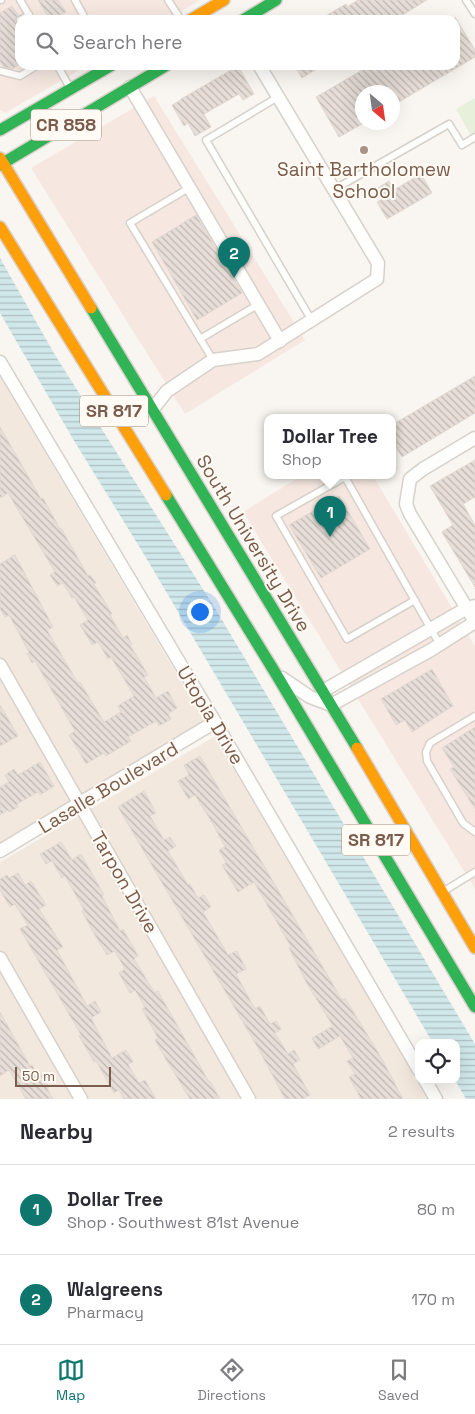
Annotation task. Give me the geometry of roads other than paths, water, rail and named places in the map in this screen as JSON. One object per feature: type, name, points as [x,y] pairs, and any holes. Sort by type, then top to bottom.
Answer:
[{"type":"main road","points":[[198,15],[224,0]]},
{"type":"main road","points":[[244,15],[276,0]]},
{"type":"main road","name":"CR 858","points":[[0,130],[103,70]]},
{"type":"main road","name":"CR 858","points":[[1,162],[159,70]]},
{"type":"main road","name":"South University Drive","points":[[1,162],[323,691],[475,948]]},
{"type":"main road","name":"SR 817","points":[[0,227],[312,733],[475,1007]]},
{"type":"main road","points":[[312,733],[327,737]]},
{"type":"main road","points":[[343,743],[358,752]]},
{"type":"street","points":[[152,410],[167,391],[212,360],[258,354],[377,279],[378,264],[262,70]]},
{"type":"street","points":[[130,87],[280,341]]},
{"type":"street","name":"Utopia Drive","points":[[0,362],[215,722],[415,1063]]},
{"type":"street","points":[[276,674],[310,697],[331,705],[440,645],[475,622],[471,607],[410,514],[406,504],[410,479],[423,469],[475,438]]},
{"type":"street","points":[[323,691],[471,607]]},
{"type":"street","name":"Tarpon Drive","points":[[2,673],[80,803],[249,1099]]},
{"type":"street","name":"Lasalle Boulevard","points":[[0,851],[215,722]]},
{"type":"street","points":[[0,958],[81,1099]]},
{"type":"street","points":[[427,1084],[436,1099]]},
{"type":"lane","points":[[20,0],[29,15]]},
{"type":"lane","points":[[75,0],[83,15]]},
{"type":"lane","points":[[168,0],[177,15]]},
{"type":"lane","points":[[466,0],[475,14]]},
{"type":"lane","points":[[0,71],[20,76],[30,70]]},
{"type":"lane","points":[[60,70],[71,89]]},
{"type":"lane","points":[[278,96],[206,140],[312,321]]},
{"type":"lane","points":[[333,190],[449,124],[462,145],[475,137]]},
{"type":"lane","points":[[189,188],[130,223],[212,360]]},
{"type":"lane","points":[[200,338],[259,304]]},
{"type":"lane","points":[[341,479],[276,516],[347,639],[415,600]]},
{"type":"lane","points":[[346,479],[440,645]]},
{"type":"lane","points":[[475,716],[430,743],[426,752],[427,761],[463,823],[475,832]]},
{"type":"lane","points":[[442,892],[475,872]]},
{"type":"water","points":[[0,258],[55,355],[213,605],[475,1044],[475,1099],[466,1099],[457,1084],[460,1084],[460,1039],[431,1039],[0,313]]},
{"type":"place","name":"Saint Bartholomew School","points":[[364,150]]},
{"type":"place","name":"Walgreens","points":[[234,278]]},
{"type":"place","name":"Dollar Tree","points":[[330,537]]}]
